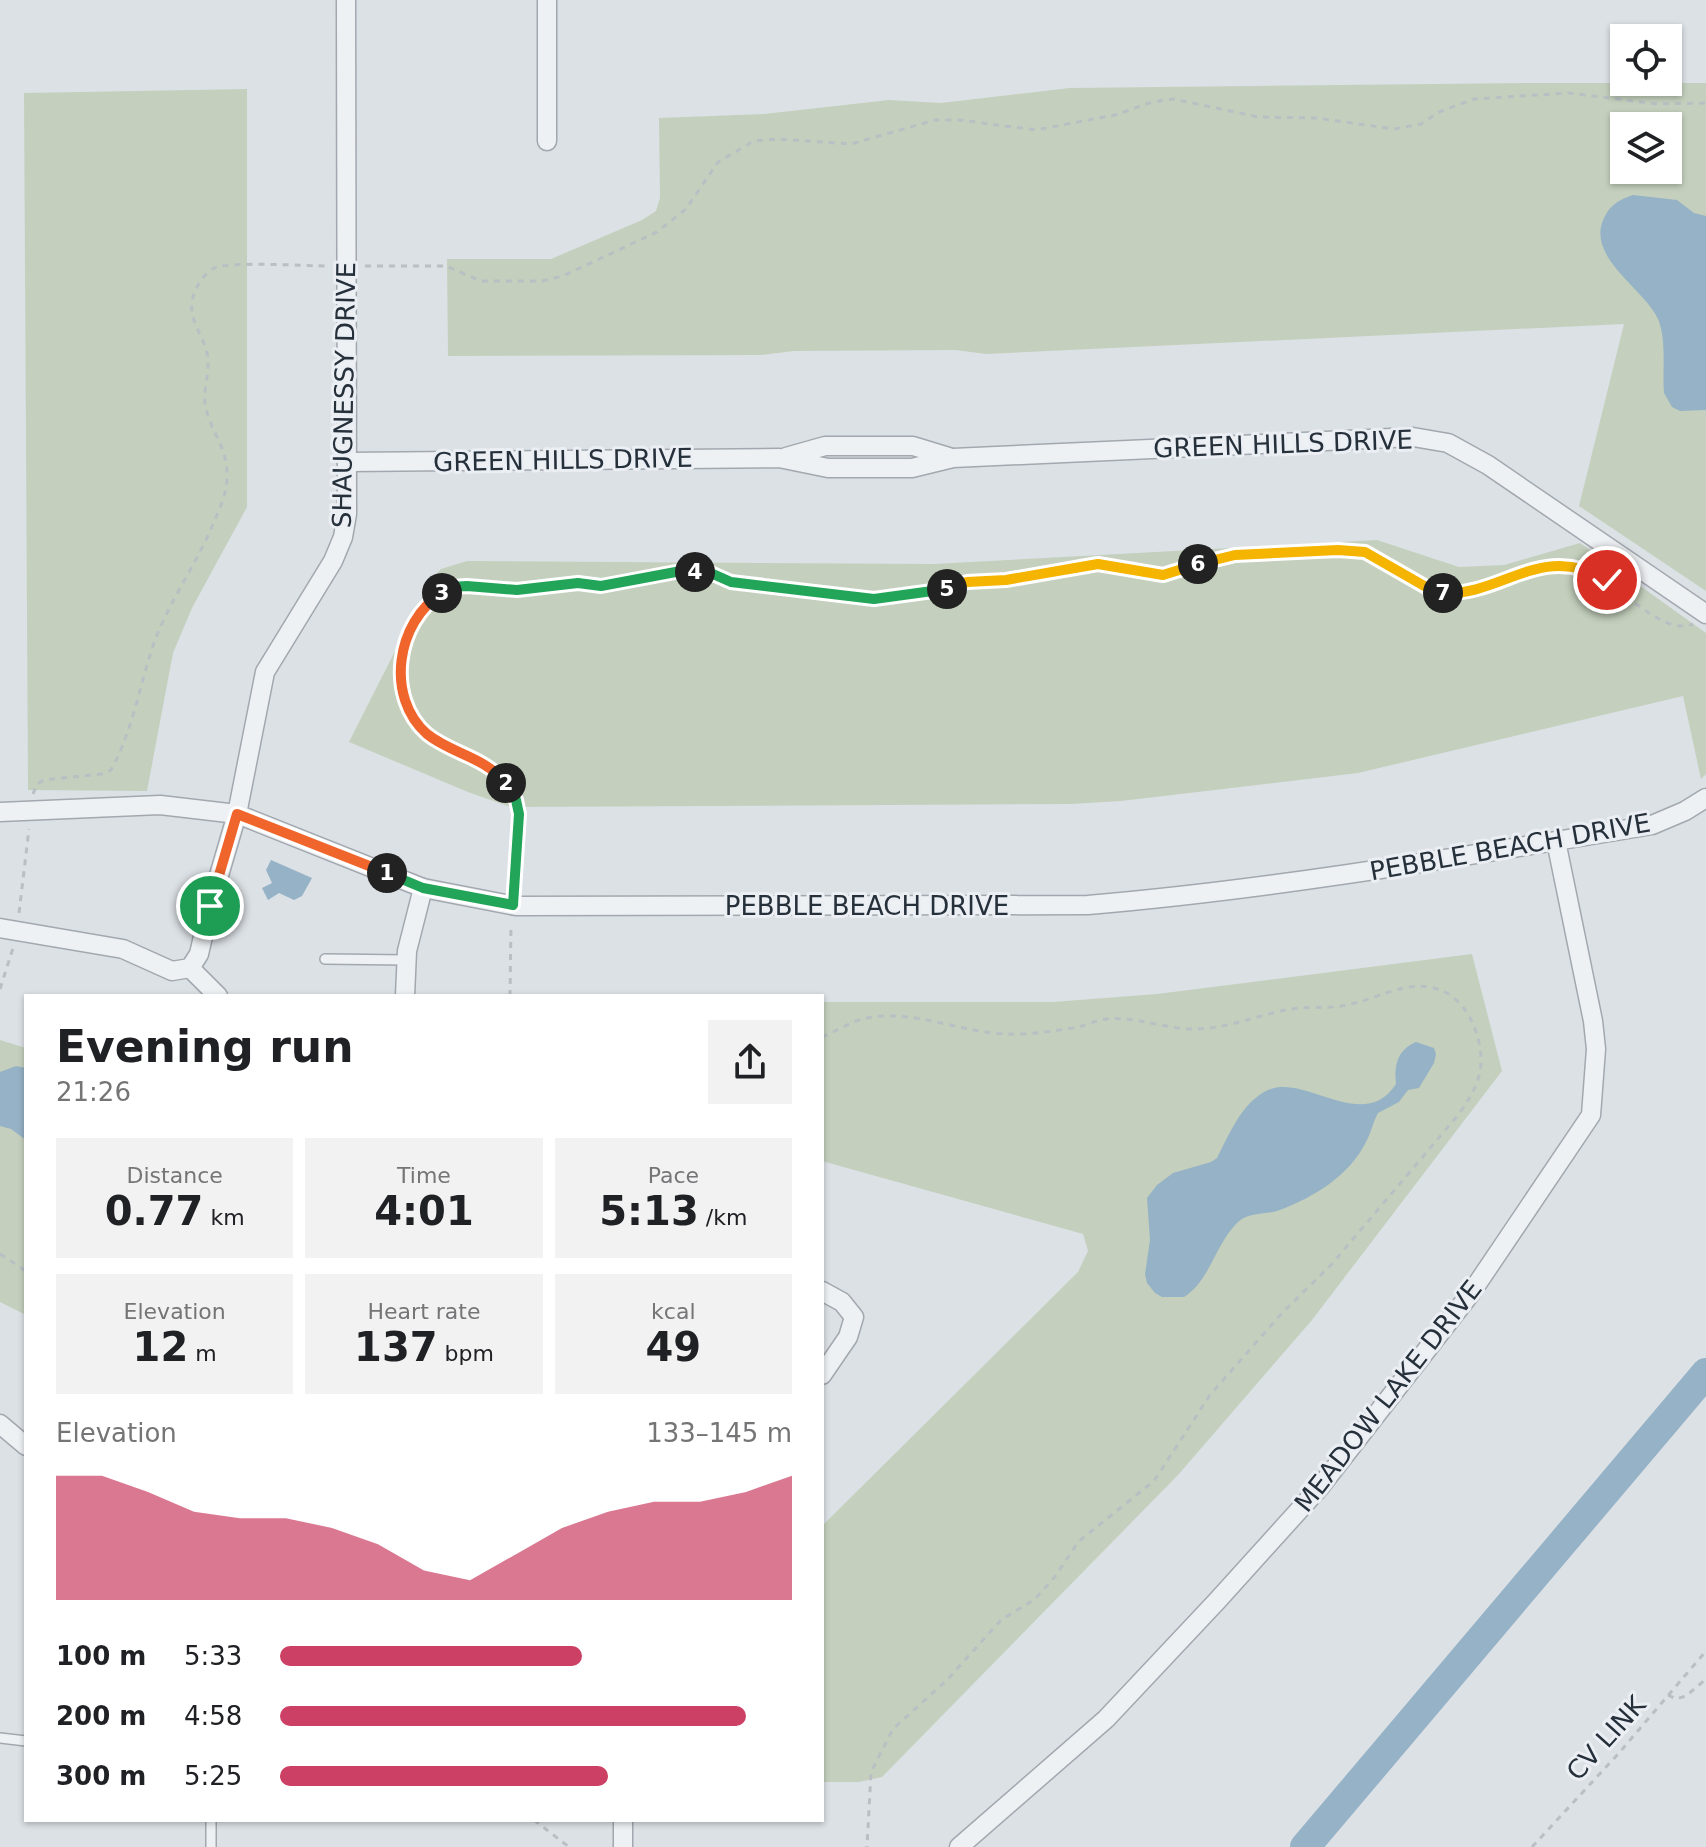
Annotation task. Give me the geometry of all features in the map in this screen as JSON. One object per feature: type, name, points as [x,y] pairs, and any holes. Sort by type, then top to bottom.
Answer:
[{"type":"street","name":"SHAUGNESSY DRIVE","points":[[190,968],[199,954],[237,814],[265,672],[333,561],[343,537],[347,514],[346,0]]},
{"type":"street","points":[[547,0],[547,141]]},
{"type":"street","name":"GREEN HILLS DRIVE","points":[[347,462],[779,458],[828,468],[912,468],[953,458],[1413,437],[1448,443],[1488,465],[1702,617]]},
{"type":"street","name":"PEBBLE BEACH DRIVE","points":[[31,809],[160,805],[237,814],[423,888],[513,905],[1088,905],[1169,898],[1390,868],[1652,825],[1706,798]]},
{"type":"street","points":[[0,804],[31,809]]},
{"type":"street","points":[[0,812],[31,809]]},
{"type":"street","name":"MEADOW LAKE DRIVE","points":[[959,1847],[1106,1719],[1320,1487],[1471,1293],[1591,1115],[1596,1049],[1593,1021],[1556,841]]},
{"type":"street","points":[[405,994],[407,960],[423,888]]},
{"type":"street","points":[[8,929],[123,949],[172,971],[190,968],[216,994]]},
{"type":"street","points":[[824,1292],[842,1302],[854,1317],[848,1337],[824,1372]]},
{"type":"street","points":[[0,1424],[24,1444]]},
{"type":"street","points":[[623,1822],[623,1847]]},
{"type":"lane","points":[[325,959],[407,960]]},
{"type":"lane","points":[[0,1738],[24,1741]]},
{"type":"lane","points":[[211,1822],[211,1847]]},
{"type":"path","points":[[0,989],[34,790],[44,780],[101,774],[111,770],[133,716],[152,648],[221,505],[227,484],[227,456],[206,412],[207,352],[193,322],[196,290],[212,269],[229,266],[446,266],[481,281],[542,281],[563,276],[657,232],[686,209],[718,162],[754,141],[778,139],[851,144],[935,120],[1036,130],[1115,115],[1152,102],[1174,99],[1258,117],[1317,118],[1394,129],[1421,124],[1439,112],[1474,99],[1569,93],[1656,104],[1706,103]]},
{"type":"path","points":[[510,994],[519,814],[510,787],[486,764],[431,737],[409,711],[402,690],[403,644],[432,599],[452,587],[517,590],[578,583],[601,586],[681,571],[713,574],[731,582],[874,599],[944,590],[967,582],[1006,580],[1098,564],[1163,575],[1235,555],[1338,550],[1365,552],[1433,591],[1445,593],[1473,590],[1525,570],[1543,567],[1580,569],[1607,580],[1663,622],[1682,628],[1691,626],[1702,617]]},
{"type":"path","points":[[824,1036],[867,1018],[885,1017],[920,1019],[974,1031],[1008,1034],[1079,1027],[1105,1019],[1196,1029],[1230,1025],[1292,1009],[1345,1006],[1407,987],[1424,985],[1443,990],[1463,1003],[1480,1050],[1480,1070],[1475,1089],[1459,1114],[1331,1265],[1283,1312],[1210,1395],[1154,1481],[1079,1541],[1054,1578],[1035,1599],[1001,1620],[947,1680],[893,1729],[871,1772],[867,1847]]},
{"type":"path","points":[[0,1254],[24,1270]]},
{"type":"path","name":"CV LINK","points":[[1532,1847],[1619,1753],[1706,1651]]},
{"type":"path","points":[[1668,1695],[1676,1699],[1686,1696],[1706,1679]]},
{"type":"path","points":[[537,1822],[569,1847]]},
{"type":"green space","points":[[1535,83],[1610,83],[1610,96],[1682,96],[1682,83],[1706,83],[1706,591],[1579,506],[1624,324],[986,354],[955,350],[794,351],[761,355],[448,356],[447,259],[551,259],[656,211],[660,198],[659,118],[764,114],[889,100],[941,103],[1070,88]]},
{"type":"green space","points":[[247,89],[247,507],[192,608],[173,653],[147,791],[28,790],[24,93]]},
{"type":"green space","points":[[1377,540],[1459,567],[1504,565],[1580,543],[1706,633],[1706,774],[1701,779],[1683,696],[1358,773],[1071,804],[510,807],[349,742],[432,578],[441,569],[467,561],[934,564]]},
{"type":"green space","points":[[1472,954],[1502,1071],[1312,1320],[1178,1475],[882,1777],[859,1782],[824,1782],[824,1524],[1078,1272],[1088,1251],[1083,1234],[824,1162],[824,1002],[1053,1002],[1157,994]]},
{"type":"green space","points":[[0,1040],[24,1047],[24,1314],[0,1302]]},
{"type":"water","points":[[1633,195],[1677,200],[1694,213],[1706,216],[1706,410],[1680,411],[1672,407],[1664,393],[1663,346],[1658,319],[1618,271],[1602,245],[1600,231],[1607,212],[1617,202]]},
{"type":"water","points":[[271,860],[312,878],[302,896],[294,900],[279,893],[268,900],[262,888],[272,883],[266,870]]},
{"type":"water","points":[[1416,1042],[1434,1048],[1434,1063],[1419,1088],[1408,1090],[1399,1102],[1378,1113],[1359,1154],[1340,1175],[1318,1192],[1293,1205],[1238,1222],[1200,1282],[1184,1297],[1162,1297],[1155,1293],[1147,1283],[1145,1274],[1150,1240],[1147,1198],[1157,1185],[1173,1173],[1217,1158],[1242,1113],[1264,1092],[1279,1087],[1296,1088],[1349,1103],[1366,1104],[1382,1098],[1396,1084],[1396,1065],[1401,1054]]},
{"type":"water","points":[[16,1066],[24,1068],[24,1139],[11,1129],[0,1126],[0,1072]]},
{"type":"waterway","points":[[1305,1847],[1706,1373]]},
{"type":"route","points":[[210,906],[237,814],[423,888],[513,905],[519,814],[510,787],[486,764],[431,737],[409,711],[402,690],[403,644],[432,599],[452,587],[517,590],[578,583],[601,586],[681,571],[713,574],[731,582],[874,599],[914,596],[967,582],[1030,577],[1098,564],[1163,575],[1235,555],[1338,550],[1365,552],[1433,591],[1445,593],[1463,593],[1482,588],[1525,570],[1543,567],[1580,569],[1607,580]]}]
